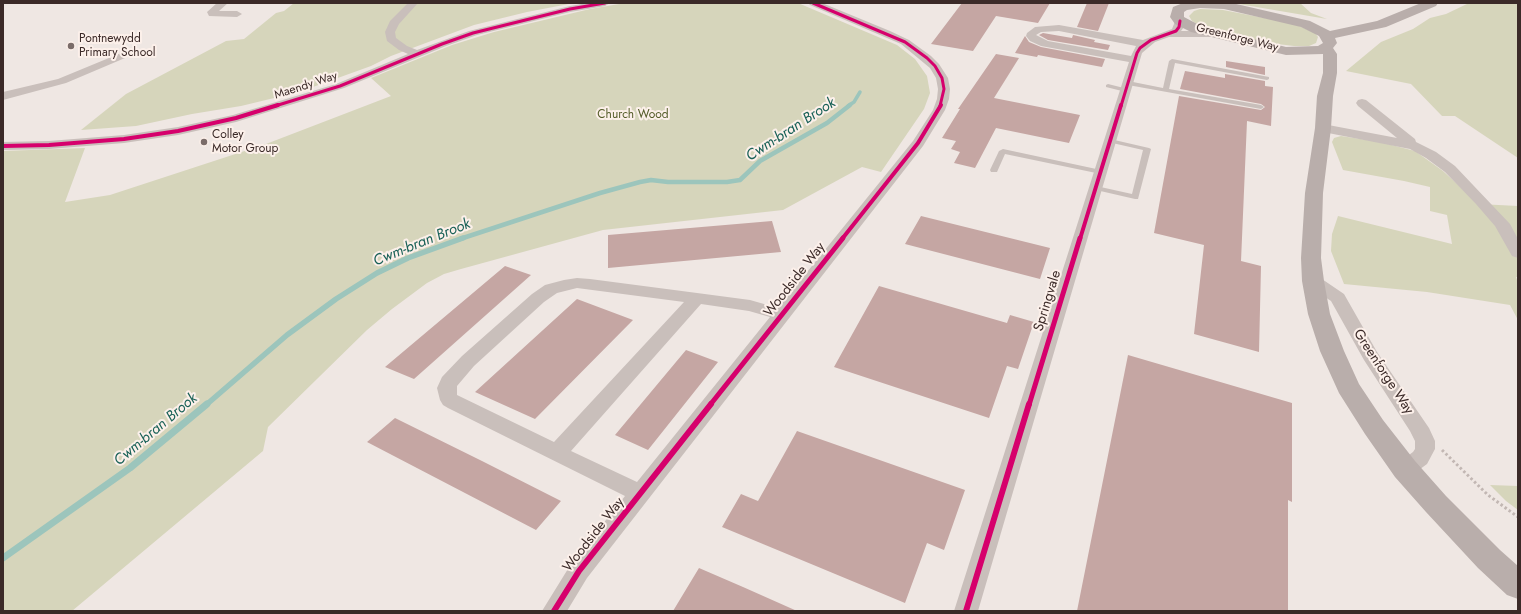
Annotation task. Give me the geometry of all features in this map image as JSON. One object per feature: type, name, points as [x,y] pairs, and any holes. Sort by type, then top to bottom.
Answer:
[{"type":"street","points":[[223,3],[212,12],[213,14],[236,14]]},
{"type":"street","points":[[414,3],[394,23],[390,32],[391,39],[403,48],[417,54]]},
{"type":"street","name":"Maendy Way","points":[[3,146],[82,143],[124,139],[178,131],[236,118],[352,81],[473,33],[570,9],[605,3]]},
{"type":"street","name":"Woodside Way","points":[[554,611],[579,571],[918,143],[934,121],[939,110],[944,89],[942,78],[935,66],[918,50],[886,33],[813,3]]},
{"type":"street","name":"Greenforge Way","points":[[1180,10],[1196,29],[1286,51],[1307,51],[1370,26],[1389,21],[1432,3]]},
{"type":"street","name":"Greenforge Way","points":[[1180,10],[1224,6],[1298,22],[1339,26],[1370,26]]},
{"type":"street","points":[[1135,60],[1045,44],[1031,36],[1032,33],[1038,29],[1051,28],[1145,44],[1151,40],[1169,34],[1180,27],[1180,10]]},
{"type":"street","name":"Greenforge Way","points":[[1298,22],[1320,30],[1327,42],[1330,54],[1330,73],[1325,96],[1323,128],[1314,193],[1312,226],[1313,281],[1319,314],[1332,350],[1348,387],[1374,427],[1405,470],[1489,559],[1518,585]]},
{"type":"street","points":[[1169,34],[1213,34]]},
{"type":"street","name":"Springvale","points":[[966,611],[1135,60],[1140,48],[1145,44]]},
{"type":"street","name":"Greenforge Way","points":[[1286,51],[1314,67],[1321,76],[1325,96]]},
{"type":"street","points":[[3,96],[62,81],[121,56]]},
{"type":"street","points":[[1362,104],[1415,146],[1450,169],[1481,200],[1502,224],[1518,253]]},
{"type":"street","points":[[1323,128],[1386,139],[1415,146]]},
{"type":"street","name":"Greenforge Way","points":[[1313,281],[1338,298],[1370,356],[1419,428],[1425,441]]},
{"type":"street","name":"Woodside Way","points":[[641,494],[455,403],[450,400],[447,395],[446,388],[449,382],[474,356],[538,298],[551,289],[577,283],[750,306],[782,315]]},
{"type":"street","points":[[557,452],[697,298]]},
{"type":"street","points":[[1405,470],[1420,458],[1425,449],[1425,441]]},
{"type":"lane","points":[[1166,90],[1172,61],[1267,78]]},
{"type":"lane","points":[[1108,86],[1127,86],[1166,90],[1261,107]]},
{"type":"lane","points":[[994,170],[1003,151],[1098,180],[1135,197],[1146,149],[1110,141]]},
{"type":"path","points":[[1425,441],[1445,451],[1488,495],[1518,517]]},
{"type":"green space","points":[[294,3],[574,3],[527,12],[474,25],[391,56],[371,66],[299,92],[241,106],[192,114],[136,126],[81,130],[126,94],[226,41],[244,39],[276,13],[284,11]]},
{"type":"green space","name":"Church Wood","points":[[625,3],[798,3],[897,45],[915,59],[927,76],[930,93],[924,109],[881,172],[862,167],[783,210],[603,230],[444,274],[427,283],[367,330],[268,427],[263,451],[72,611],[3,611],[3,151],[85,148],[65,202],[110,195],[266,144],[391,96],[371,78],[452,45],[494,32],[590,9]]},
{"type":"green space","points":[[1233,3],[1300,3],[1311,13],[1327,19]]},
{"type":"green space","points":[[1469,3],[1518,3],[1518,158],[1455,116],[1442,116],[1411,84],[1346,71],[1381,42],[1413,29],[1430,18],[1446,14]]},
{"type":"green space","points":[[1200,9],[1223,10],[1297,25],[1315,33],[1318,37],[1316,43],[1309,46],[1294,46],[1261,42],[1200,26],[1192,21],[1189,16],[1194,11]]},
{"type":"green space","points":[[1341,136],[1380,142],[1415,151],[1443,171],[1479,204],[1518,206],[1518,277],[1516,277],[1518,283],[1518,320],[1510,305],[1427,292],[1344,284],[1331,251],[1332,234],[1338,216],[1452,244],[1447,215],[1430,211],[1430,187],[1343,170],[1332,142],[1334,138]]},
{"type":"green space","points":[[1490,485],[1518,486],[1518,510],[1506,501]]},
{"type":"building","points":[[962,3],[1050,3],[1038,23],[996,16],[973,51],[931,44]]},
{"type":"building","points":[[1087,3],[1109,3],[1098,31],[1077,27]]},
{"type":"building","points":[[1043,33],[1072,38],[1073,35],[1095,40],[1094,42],[1110,45],[1108,50],[1048,40],[1039,35]]},
{"type":"building","points":[[1025,36],[1029,42],[1041,47],[1105,59],[1102,67],[1038,55],[1037,57],[1015,53]]},
{"type":"building","points":[[996,54],[1019,58],[994,98],[1080,115],[1069,143],[996,128],[975,168],[954,163],[960,152],[951,149],[956,141],[942,138],[960,109],[958,109]]},
{"type":"building","points":[[1226,61],[1265,67],[1265,75],[1226,67]]},
{"type":"building","points":[[1185,71],[1225,78],[1225,74],[1265,81],[1265,86],[1273,87],[1271,126],[1247,121],[1241,261],[1261,266],[1259,352],[1194,334],[1204,245],[1154,233],[1179,96],[1261,110],[1265,107],[1261,104],[1180,89]]},
{"type":"building","points":[[921,216],[1050,248],[1040,279],[905,244]]},
{"type":"building","points":[[772,221],[781,252],[608,268],[608,235]]},
{"type":"building","points":[[505,266],[531,275],[414,379],[385,367]]},
{"type":"building","points":[[879,286],[1007,323],[1010,315],[1034,322],[1018,369],[1007,366],[989,418],[834,367]]},
{"type":"building","points":[[577,299],[633,320],[535,419],[475,392]]},
{"type":"building","points":[[686,350],[718,362],[648,450],[615,435]]},
{"type":"building","points":[[1128,355],[1292,403],[1292,502],[1288,500],[1288,611],[1077,611]]},
{"type":"building","points":[[395,418],[561,501],[536,530],[367,442]]},
{"type":"building","points":[[797,431],[965,490],[944,550],[927,543],[905,603],[722,527],[741,494],[758,501]]},
{"type":"building","points":[[699,568],[743,587],[797,611],[673,611]]},
{"type":"waterway","name":"Cwm-bran Brook","points":[[848,106],[854,102],[860,92]]},
{"type":"waterway","name":"Cwm-bran Brook","points":[[463,238],[600,193],[640,182],[651,180],[668,182],[727,182],[740,180],[760,161],[827,123],[850,105]]},
{"type":"waterway","name":"Cwm-bran Brook","points":[[206,405],[287,335],[336,299],[377,273],[408,258],[463,238]]},
{"type":"waterway","name":"Cwm-bran Brook","points":[[3,558],[130,468],[207,404]]},
{"type":"cycle path","points":[[3,146],[49,145],[124,139],[178,131],[236,118],[340,86],[442,44],[473,33],[570,9],[605,3]]},
{"type":"cycle path","points":[[554,611],[579,571],[918,143],[939,110],[943,99],[944,89],[942,78],[935,66],[927,58],[905,42],[813,3]]},
{"type":"cycle path","points":[[966,611],[1137,53],[1140,48],[1151,40],[1176,31],[1179,27],[1180,21]]},
{"type":"place","name":"Pontnewydd Primary School","points":[[71,46]]},
{"type":"place","name":"Colley Motor Group","points":[[204,142]]}]
